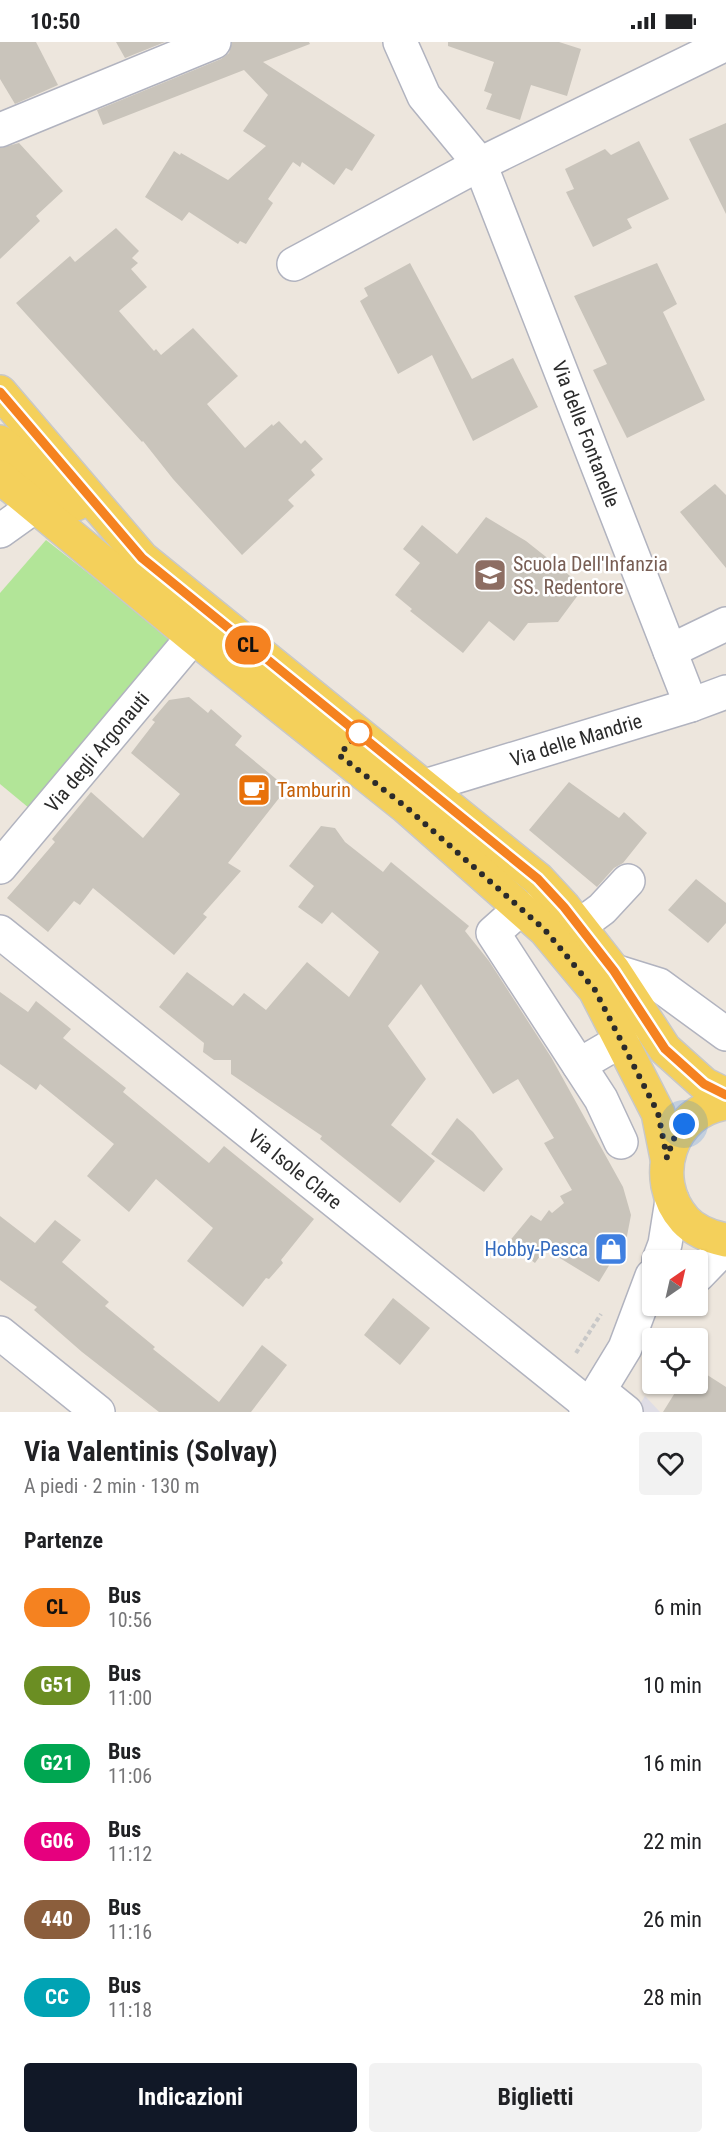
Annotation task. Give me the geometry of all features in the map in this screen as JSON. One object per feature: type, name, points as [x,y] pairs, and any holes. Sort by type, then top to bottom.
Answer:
[{"type":"main road","points":[[0,392],[133,569]]},
{"type":"main road","points":[[0,442],[133,569],[194,637],[406,807],[545,930],[595,990],[658,1113],[667,1158],[666,1179],[672,1200],[686,1221],[706,1235],[726,1240]]},
{"type":"main road","points":[[0,477],[35,506],[133,569],[425,786],[538,879],[614,971],[665,1049],[704,1084],[726,1095]]},
{"type":"main road","points":[[667,1158],[673,1140],[684,1124],[700,1111],[726,1103]]},
{"type":"street","points":[[0,130],[214,42]]},
{"type":"street","name":"Via delle Fontanelle","points":[[400,42],[424,96],[480,164],[691,705]]},
{"type":"street","points":[[294,264],[480,164],[726,44]]},
{"type":"street","points":[[0,531],[35,506]]},
{"type":"street","points":[[670,651],[726,624]]},
{"type":"street","name":"Via degli Argonauti","points":[[0,867],[194,637]]},
{"type":"street","name":"Via delle Mandrie","points":[[425,786],[691,705],[726,692]]},
{"type":"street","points":[[579,926],[602,909],[628,882]]},
{"type":"street","points":[[521,908],[493,933],[601,1099],[621,1142]]},
{"type":"street","name":"Via Isole Clare","points":[[0,932],[558,1380],[592,1403],[626,1412]]},
{"type":"street","points":[[614,971],[659,985],[726,1035]]},
{"type":"street","points":[[579,1065],[622,1040]]},
{"type":"street","points":[[663,1250],[672,1200]]},
{"type":"street","points":[[708,1265],[726,1246]]},
{"type":"street","points":[[592,1403],[625,1348],[642,1303]]},
{"type":"street","points":[[625,1348],[657,1316]]},
{"type":"street","points":[[0,1333],[98,1412]]},
{"type":"path","points":[[558,1380],[603,1311]]},
{"type":"shaded area","points":[[645,1396],[660,1412],[635,1412]]},
{"type":"green space","points":[[46,540],[176,642],[29,808],[0,784],[0,593]]},
{"type":"building","points":[[0,42],[36,42],[58,85],[15,104],[0,79]]},
{"type":"building","points":[[116,42],[165,42],[125,58]]},
{"type":"building","points":[[232,42],[309,42],[310,44],[263,62],[375,135],[352,171],[346,168],[334,185],[302,162],[300,167],[293,162],[268,199],[273,203],[246,244],[240,241],[238,244],[189,212],[182,221],[145,197],[174,151],[228,180],[266,146],[243,131],[268,95],[244,70],[103,125],[97,110],[221,59],[229,53]]},
{"type":"building","points":[[448,42],[559,42],[581,49],[567,96],[531,85],[520,120],[486,109],[492,94],[484,91],[494,62],[448,46]]},
{"type":"building","points":[[726,123],[726,214],[689,139]]},
{"type":"building","points":[[639,141],[669,199],[627,219],[632,228],[593,247],[566,192],[574,189],[565,169],[605,149],[611,155]]},
{"type":"building","points":[[19,143],[63,191],[36,216],[40,221],[0,259],[0,148]]},
{"type":"building","points":[[116,228],[139,251],[132,258],[138,263],[131,269],[147,287],[119,311],[154,351],[156,349],[161,355],[193,328],[238,376],[207,404],[245,448],[272,424],[273,426],[279,421],[301,444],[305,440],[323,459],[311,470],[315,475],[288,500],[294,506],[242,555],[173,479],[143,441],[16,303],[70,256],[75,262]]},
{"type":"building","points":[[410,263],[472,379],[513,358],[538,407],[473,441],[432,355],[398,374],[360,301],[368,296],[364,288]]},
{"type":"building","points":[[657,263],[677,304],[663,312],[705,400],[627,438],[593,370],[607,364],[574,296]]},
{"type":"building","points":[[715,484],[726,495],[726,568],[680,512]]},
{"type":"building","name":"Scuola Dell'Infanzia SS. Redentore","points":[[486,517],[526,541],[584,587],[558,622],[528,623],[514,641],[489,621],[463,653],[410,611],[412,609],[395,595],[420,563],[403,549],[422,525],[457,554]]},
{"type":"building","points":[[189,697],[208,713],[211,709],[242,736],[235,745],[287,788],[228,863],[241,871],[203,914],[207,917],[174,955],[93,888],[80,905],[74,901],[48,932],[7,898],[55,842],[52,839],[91,792],[143,838],[180,794],[131,753],[155,722],[152,720],[169,700]]},
{"type":"building","points":[[569,782],[619,818],[624,812],[647,833],[623,863],[614,868],[597,887],[529,830]]},
{"type":"building","points":[[321,826],[335,828],[345,842],[383,872],[391,862],[469,926],[465,931],[489,961],[551,1057],[623,1187],[631,1215],[627,1236],[599,1282],[545,1249],[535,1263],[508,1243],[531,1215],[541,1221],[549,1210],[552,1213],[564,1203],[560,1196],[572,1190],[544,1143],[554,1138],[518,1079],[493,1094],[421,984],[388,1026],[426,1079],[391,1125],[435,1161],[400,1203],[320,1139],[322,1136],[231,1074],[231,1060],[214,1060],[203,1052],[204,1043],[159,1007],[187,972],[233,1006],[244,993],[266,1010],[307,962],[349,997],[379,952],[332,912],[322,924],[298,907],[314,886],[289,866]]},
{"type":"building","points":[[696,879],[726,903],[726,923],[708,943],[668,910]]},
{"type":"building","points":[[0,992],[28,1012],[36,1001],[71,1029],[63,1038],[126,1088],[123,1092],[209,1163],[224,1146],[314,1219],[281,1260],[283,1263],[269,1279],[266,1278],[243,1307],[187,1261],[213,1228],[156,1179],[129,1212],[87,1176],[114,1144],[40,1084],[36,1090],[0,1064]]},
{"type":"building","points":[[457,1118],[473,1132],[503,1169],[484,1192],[431,1154]]},
{"type":"building","points":[[0,1216],[35,1243],[55,1220],[81,1240],[62,1262],[109,1302],[105,1306],[155,1347],[153,1349],[219,1402],[262,1345],[287,1365],[251,1412],[159,1412],[82,1352],[34,1310],[37,1307],[0,1280]]},
{"type":"building","points":[[393,1298],[430,1328],[400,1365],[364,1335]]},
{"type":"building","points":[[708,1375],[726,1387],[726,1412],[663,1412],[674,1394],[708,1394]]},
{"type":"bus line","name":"CL","points":[[0,392],[142,558],[538,879],[564,907],[614,971],[665,1049],[704,1084],[726,1095]]},
{"type":"place","name":"Scuola Dell'Infanzia SS. Redentore","points":[[490,575]]},
{"type":"place","name":"Tamburin","points":[[254,790]]},
{"type":"place","name":"Hobby-Pesca","points":[[611,1249]]},
{"type":"route","points":[[359,733],[339,755],[406,807],[545,930],[595,990],[633,1060],[658,1113],[667,1158],[673,1140],[684,1124]]}]
